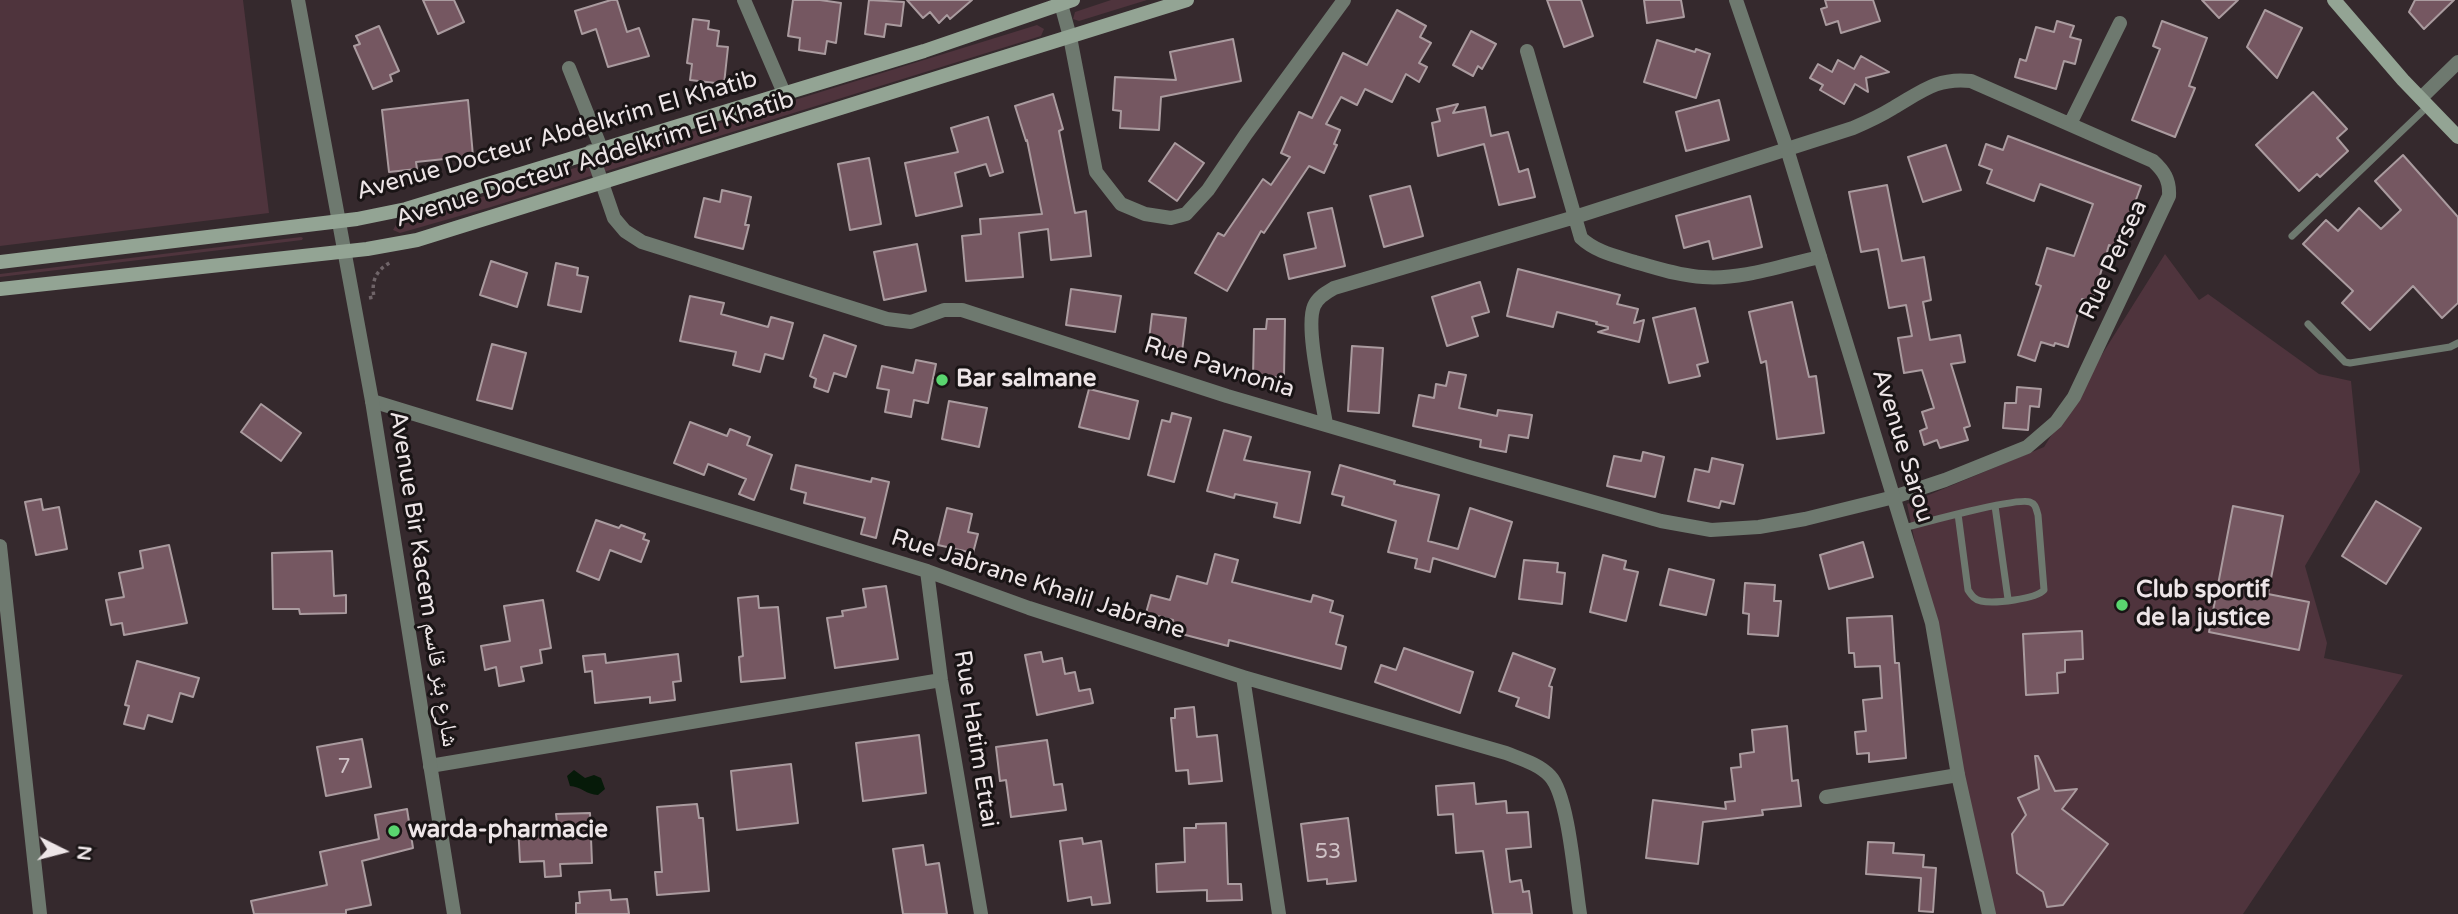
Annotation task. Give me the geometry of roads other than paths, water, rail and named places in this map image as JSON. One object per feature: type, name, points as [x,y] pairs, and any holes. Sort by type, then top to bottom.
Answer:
[{"type":"main road","name":"Avenue Docteur Addelkrim El Khatib","points":[[0,289],[344,252],[417,240],[1187,0]]},
{"type":"main road","points":[[2334,0],[2458,137]]},
{"type":"main road","name":"Avenue Docteur Abdelkrim El Khatib","points":[[0,262],[378,216],[924,51],[1056,3]]},
{"type":"street","name":"Avenue Bir Kacem شارع بئر قاسم","points":[[298,0],[372,401],[454,914]]},
{"type":"street","points":[[744,0],[784,93]]},
{"type":"street","points":[[1056,3],[1070,37],[1096,172],[1121,204],[1145,214],[1171,218],[1186,214],[1208,190],[1245,134],[1344,0]]},
{"type":"street","name":"Avenue Sarou","points":[[1736,0],[1787,149],[1904,528],[1937,646],[1958,775],[1989,914]]},
{"type":"street","points":[[2070,124],[2120,23]]},
{"type":"street","points":[[1527,51],[1581,238],[1598,250],[1682,274],[1714,278],[1820,257]]},
{"type":"street","points":[[2424,102],[2458,62]]},
{"type":"street","name":"Rue Pavnonia","points":[[569,68],[596,150],[602,183],[619,225],[642,242],[887,319],[911,322],[944,310],[962,310],[1227,396],[1650,519],[1711,530],[1774,525],[1839,512],[1894,496]]},
{"type":"street","name":"Rue Persea","points":[[1326,424],[1310,331],[1313,308],[1323,295],[1346,284],[1575,217],[1853,128],[1885,113],[1928,86],[1954,80],[1971,81],[2153,161],[2162,170],[2169,187],[2169,196],[2080,385],[2056,422],[2027,447],[1957,476],[1894,496]]},
{"type":"street","name":"Rue Jabrane Khalil Jabrane","points":[[372,401],[927,571],[1029,608],[1243,677],[1507,753],[1540,768],[1555,783],[1564,808],[1580,914]]},
{"type":"street","points":[[0,547],[3,596],[40,914]]},
{"type":"street","name":"Rue Hatim Ettai","points":[[927,571],[941,680],[981,914]]},
{"type":"street","points":[[1243,677],[1279,914]]},
{"type":"street","points":[[430,766],[941,680]]},
{"type":"street","points":[[1826,797],[1958,775]]},
{"type":"lane","points":[[2292,236],[2424,102]]},
{"type":"lane","points":[[2308,324],[2345,362],[2350,363],[2450,347],[2458,343]]},
{"type":"lane","points":[[1904,528],[1958,514],[1995,506],[2032,502],[2038,515],[2044,590],[2034,597],[1978,601],[1968,590],[1958,514]]},
{"type":"lane","points":[[1995,506],[2008,599]]},
{"type":"place","name":"Bar salmane","points":[[942,380]]},
{"type":"place","name":"Club sportif de la justice","points":[[2122,605]]},
{"type":"place","name":"warda-pharmacie","points":[[394,831]]}]
